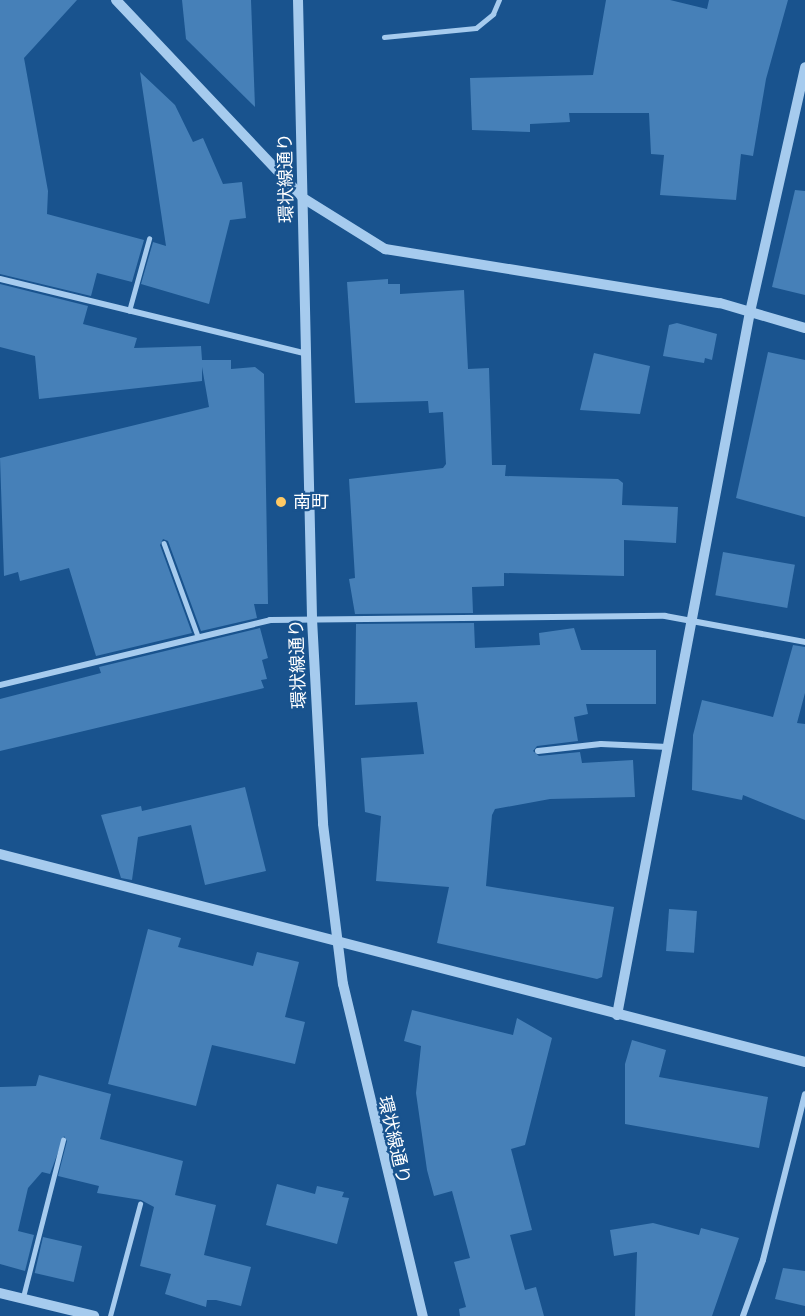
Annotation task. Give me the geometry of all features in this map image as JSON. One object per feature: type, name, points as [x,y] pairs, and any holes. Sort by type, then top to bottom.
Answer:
[{"type":"street","points":[[117,0],[303,198],[385,249],[750,312],[805,328]]},
{"type":"street","name":"環状線通り","points":[[298,0],[312,619],[323,824],[336,943],[369,1107],[423,1316]]},
{"type":"street","points":[[617,1015],[750,312],[805,66]]},
{"type":"street","points":[[0,279],[307,354]]},
{"type":"street","points":[[0,685],[270,620],[665,615],[805,642]]},
{"type":"street","points":[[538,751],[601,744],[668,747]]},
{"type":"street","points":[[0,854],[336,943],[805,1062]]},
{"type":"street","points":[[743,1316],[763,1260],[805,1094]]},
{"type":"street","points":[[0,1293],[94,1316]]},
{"type":"lane","points":[[384,37],[476,28],[493,14],[499,0]]},
{"type":"lane","points":[[129,312],[149,239]]},
{"type":"lane","points":[[164,543],[198,636]]},
{"type":"lane","points":[[22,1298],[63,1140]]},
{"type":"lane","points":[[110,1316],[140,1204]]},
{"type":"building","points":[[0,0],[77,0],[24,58],[48,191],[47,214],[144,240],[132,282],[97,273],[91,296],[0,274]]},
{"type":"building","points":[[182,0],[251,0],[255,107],[186,39]]},
{"type":"building","points":[[606,0],[670,0],[707,9],[709,0],[788,0],[766,79],[753,156],[741,154],[736,200],[660,195],[664,155],[651,154],[649,113],[569,113],[570,122],[530,124],[530,132],[472,130],[470,78],[593,75]]},
{"type":"building","points":[[140,72],[175,105],[193,142],[203,138],[223,184],[242,182],[246,218],[230,220],[209,304],[141,284],[153,242],[166,246]]},
{"type":"building","points":[[795,190],[805,191],[805,295],[772,287]]},
{"type":"building","points":[[388,279],[388,284],[400,284],[400,294],[464,290],[468,369],[489,368],[492,465],[506,465],[505,476],[618,479],[623,483],[622,505],[678,507],[676,543],[624,540],[624,576],[504,573],[504,586],[472,587],[473,613],[355,614],[349,579],[355,578],[349,479],[443,468],[446,464],[443,412],[429,413],[428,401],[355,403],[347,282]]},
{"type":"building","points":[[0,284],[88,306],[83,324],[137,338],[134,348],[201,346],[202,360],[231,360],[231,369],[255,367],[264,374],[268,604],[254,604],[257,618],[201,631],[168,541],[163,539],[160,545],[192,633],[96,656],[69,568],[20,581],[18,572],[4,576],[0,458],[209,407],[202,367],[202,381],[39,399],[35,356],[0,347]]},
{"type":"building","points":[[677,323],[717,334],[712,360],[705,358],[704,363],[663,356],[669,325]]},
{"type":"building","points":[[768,352],[805,360],[805,517],[736,498]]},
{"type":"building","points":[[594,353],[650,366],[640,414],[580,410]]},
{"type":"building","points":[[723,552],[795,565],[787,608],[715,595]]},
{"type":"building","points":[[474,623],[475,648],[540,645],[539,633],[574,628],[581,650],[656,650],[656,704],[586,704],[588,714],[574,717],[578,741],[537,746],[533,751],[539,756],[580,752],[582,763],[633,760],[635,797],[550,799],[495,809],[492,815],[486,886],[614,907],[602,977],[597,979],[437,943],[449,887],[376,881],[381,816],[365,812],[361,758],[424,754],[417,702],[355,705],[356,624]]},
{"type":"building","points":[[260,628],[268,658],[262,660],[267,679],[261,680],[264,688],[0,751],[0,699],[101,673],[99,667]]},
{"type":"building","points":[[793,645],[805,647],[805,693],[797,723],[805,724],[805,820],[743,795],[742,800],[692,790],[693,735],[702,700],[773,717]]},
{"type":"building","points":[[245,787],[266,871],[205,885],[191,825],[138,837],[132,880],[121,878],[101,815],[141,806],[142,811]]},
{"type":"building","points":[[669,909],[697,911],[694,953],[666,951]]},
{"type":"building","points":[[148,929],[181,938],[178,947],[253,966],[257,952],[299,962],[285,1017],[305,1022],[295,1064],[212,1045],[196,1106],[108,1084]]},
{"type":"building","points":[[412,1010],[513,1035],[517,1018],[552,1038],[525,1145],[511,1149],[532,1230],[510,1235],[525,1290],[536,1287],[544,1316],[460,1316],[459,1309],[466,1307],[454,1262],[470,1258],[452,1191],[434,1196],[427,1170],[416,1093],[421,1046],[404,1041]]},
{"type":"building","points":[[632,1040],[666,1050],[659,1077],[768,1097],[759,1148],[625,1124],[625,1064]]},
{"type":"building","points":[[39,1075],[111,1094],[100,1139],[183,1161],[175,1195],[216,1205],[204,1255],[251,1267],[241,1306],[207,1300],[206,1307],[165,1294],[171,1274],[140,1266],[154,1207],[141,1200],[97,1193],[99,1186],[58,1176],[67,1141],[64,1136],[50,1174],[42,1172],[28,1188],[18,1231],[34,1235],[25,1271],[0,1264],[0,1087],[36,1086]]},
{"type":"building","points":[[277,1184],[315,1194],[317,1186],[344,1192],[342,1197],[349,1198],[337,1244],[266,1225]]},
{"type":"building","points":[[653,1223],[699,1235],[701,1228],[739,1238],[712,1316],[635,1316],[637,1252],[614,1256],[610,1230]]},
{"type":"building","points":[[43,1237],[82,1246],[74,1282],[35,1273]]},
{"type":"building","points":[[783,1268],[805,1271],[805,1306],[775,1299]]},
{"type":"place","name":"南町","points":[[281,502]]}]
